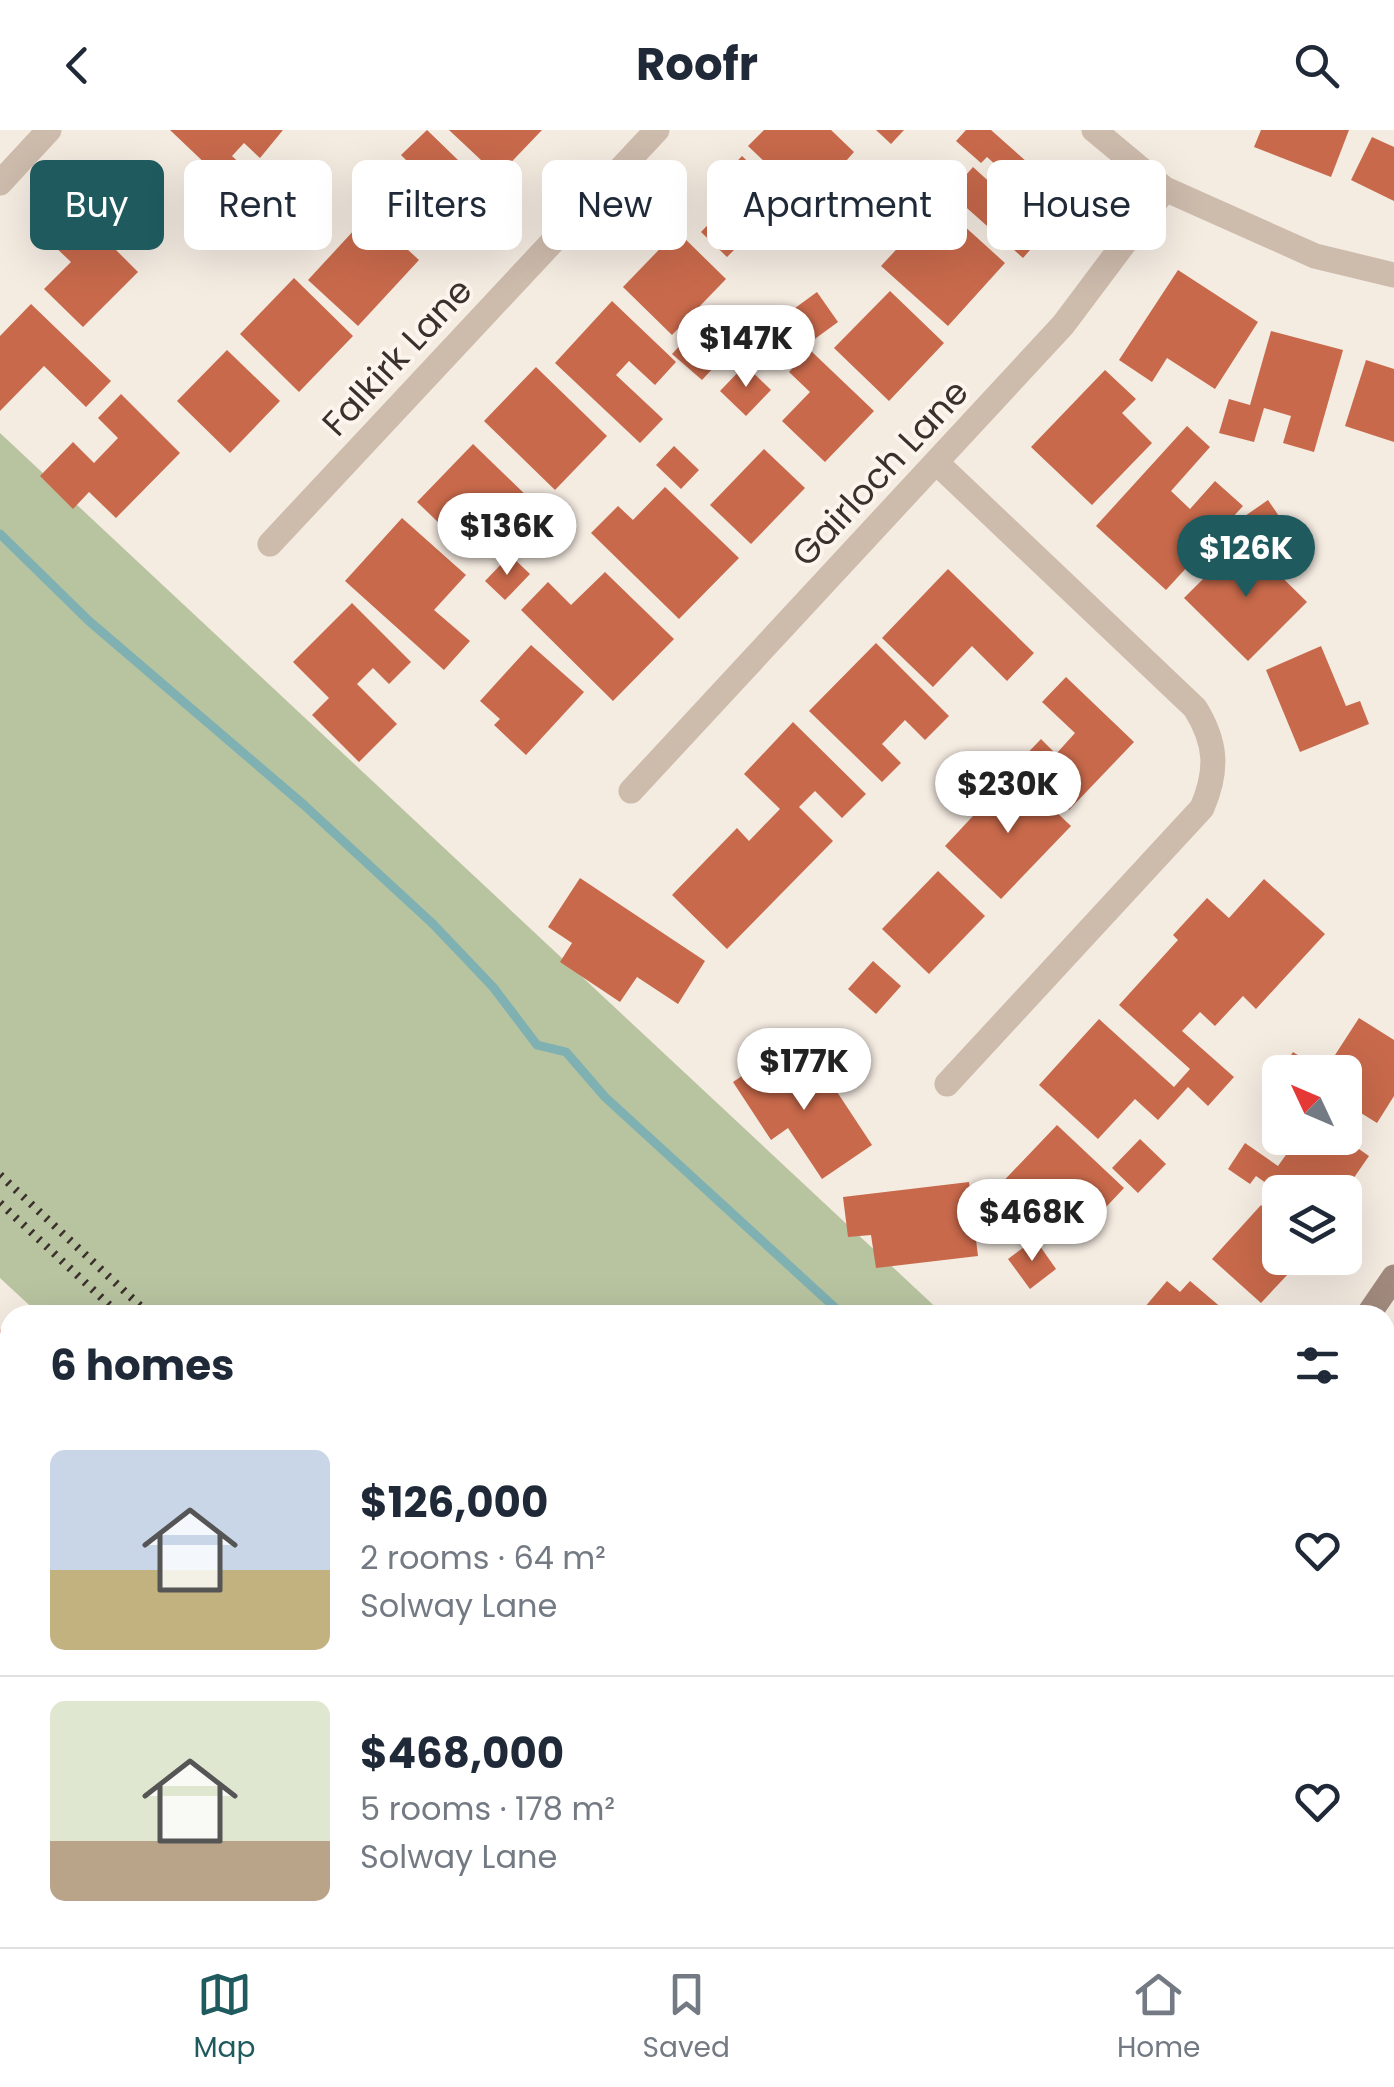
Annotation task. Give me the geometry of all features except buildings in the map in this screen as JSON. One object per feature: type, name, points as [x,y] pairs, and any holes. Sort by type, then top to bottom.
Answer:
[{"type":"main road","points":[[1375,1305],[1394,1277]]},
{"type":"street","points":[[0,183],[50,130]]},
{"type":"street","name":"Falkirk Lane","points":[[270,544],[657,130]]},
{"type":"street","points":[[1094,130],[1130,160]]},
{"type":"street","points":[[1166,189],[1314,256],[1394,274]]},
{"type":"street","name":"Gairloch Lane","points":[[632,791],[938,464],[1063,325],[1119,250]]},
{"type":"street","points":[[938,464],[1195,708],[1209,730],[1214,753],[1213,782],[1202,808],[947,1084]]},
{"type":"green space","points":[[0,433],[933,1305],[29,1305],[0,1278]]},
{"type":"waterway","points":[[0,534],[89,621],[304,805],[433,924],[493,987],[537,1045],[566,1052],[605,1097],[832,1305]]},
{"type":"railway","points":[[0,1175],[139,1305]]},
{"type":"railway","points":[[0,1203],[109,1305]]}]
